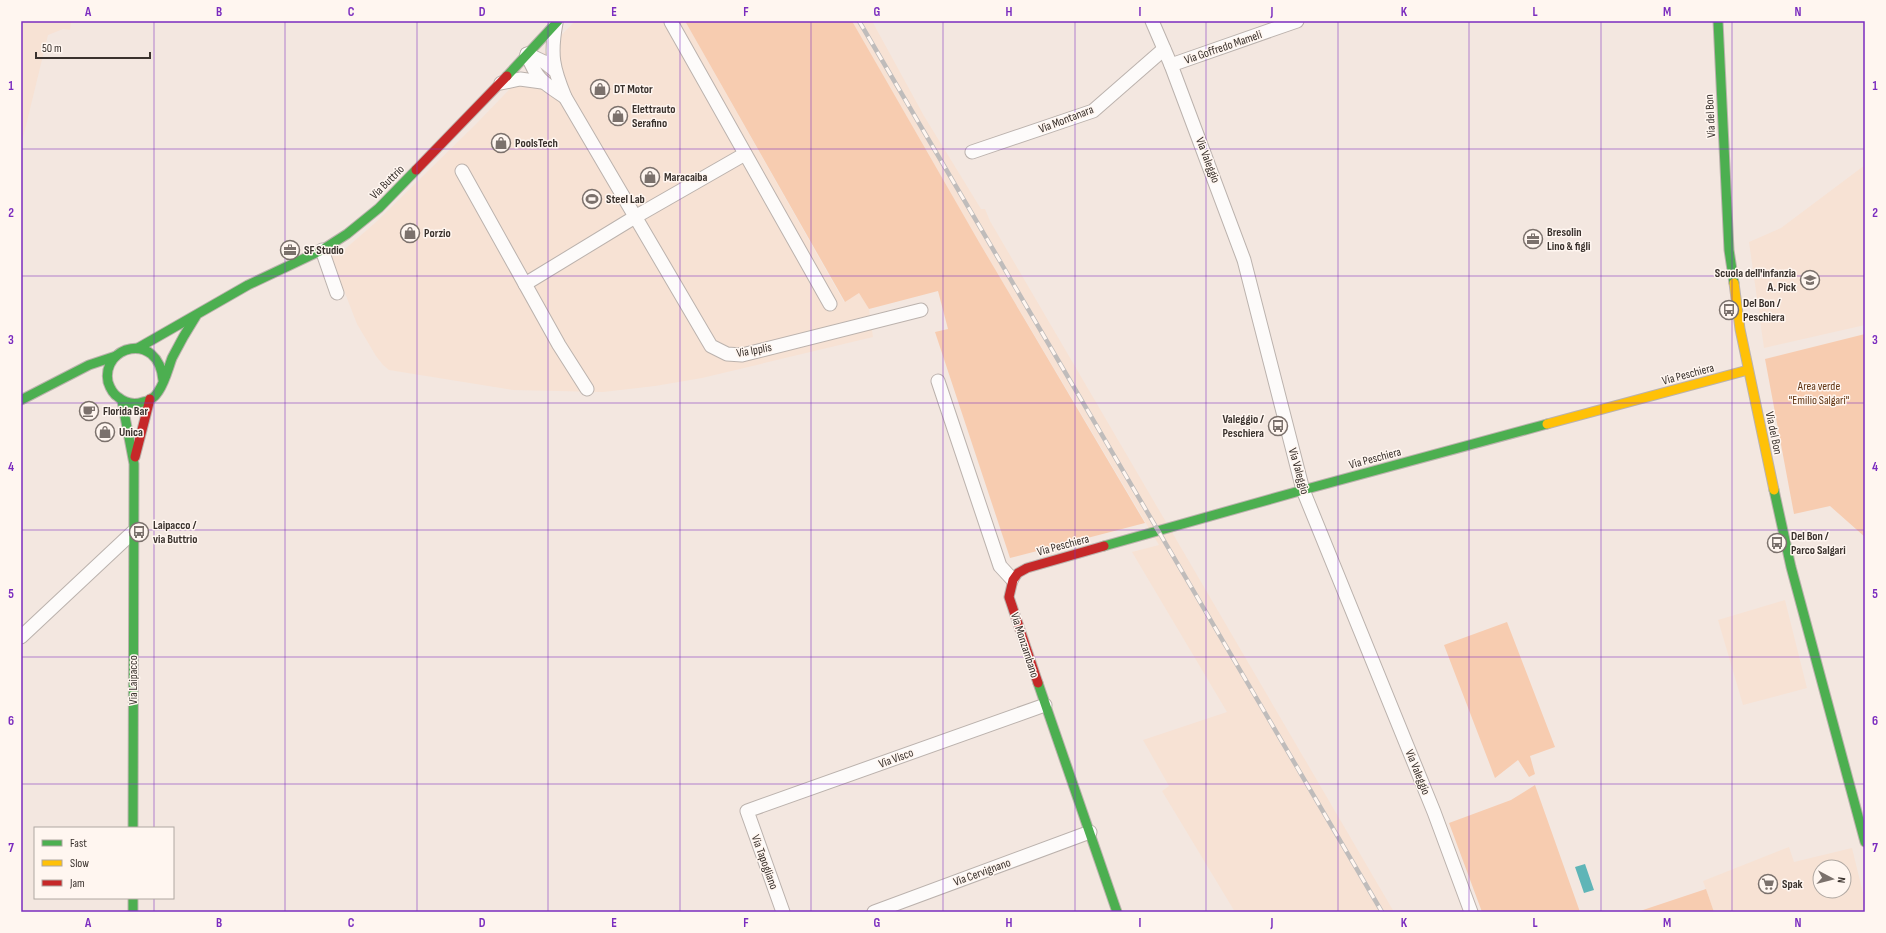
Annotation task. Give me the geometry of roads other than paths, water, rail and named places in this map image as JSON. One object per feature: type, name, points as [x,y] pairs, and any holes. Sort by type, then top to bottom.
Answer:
[{"type":"street","name":"Via Valeggio","points":[[1152,21],[1171,65],[1244,260],[1303,490],[1434,812],[1471,912]]},
{"type":"street","name":"Via Goffredo Mameli","points":[[1171,65],[1297,21]]},
{"type":"street","name":"Via del Bon","points":[[1718,21],[1729,250],[1739,322],[1748,370],[1791,566],[1865,842]]},
{"type":"street","name":"Via Buttrio","points":[[21,400],[103,359],[116,356],[129,349],[138,348],[248,285],[322,250],[347,234],[379,208],[501,83],[557,22]]},
{"type":"street","name":"Via Ipplis","points":[[557,22],[553,40],[554,70],[565,97],[706,340],[712,346],[727,354],[735,355],[748,353],[921,310]]},
{"type":"street","points":[[671,22],[830,304]]},
{"type":"street","name":"Via Montanara","points":[[972,152],[1093,111],[1164,49]]},
{"type":"street","points":[[527,54],[544,62],[554,70]]},
{"type":"street","name":"Via Ipplis","points":[[527,54],[534,72],[542,82],[565,97]]},
{"type":"street","name":"Via Ipplis","points":[[501,83],[520,78],[542,82]]},
{"type":"street","points":[[525,284],[635,217],[746,154]]},
{"type":"street","points":[[462,171],[559,345],[587,389]]},
{"type":"street","points":[[322,250],[337,292]]},
{"type":"street","name":"Via Buttrio","points":[[150,400],[157,393],[182,339],[198,313]]},
{"type":"street","points":[[138,348],[148,351],[156,357],[162,369],[163,380]]},
{"type":"street","points":[[116,356],[108,369],[105,380],[116,396],[122,400],[136,404],[150,400]]},
{"type":"street","name":"Via Peschiera","points":[[1012,579],[1019,572],[1027,568],[1303,490],[1748,370]]},
{"type":"street","points":[[73,373],[89,375]]},
{"type":"street","points":[[938,380],[1000,566],[1012,579]]},
{"type":"street","name":"Via Laipacco","points":[[122,400],[134,464],[133,827]]},
{"type":"street","name":"Via Laipacco","points":[[134,464],[150,400]]},
{"type":"street","points":[[21,637],[133,532]]},
{"type":"street","name":"Via Monzambano","points":[[1012,579],[1009,588],[1009,597],[1117,912]]},
{"type":"street","name":"Via Visco","points":[[747,811],[1045,705]]},
{"type":"street","name":"Via Tapogliano","points":[[747,811],[783,912]]},
{"type":"street","name":"Via Cervignano","points":[[874,912],[1090,832]]},
{"type":"street","points":[[133,899],[133,912]]},
{"type":"water","points":[[1585,864],[1594,890],[1584,893],[1575,867]]},
{"type":"railway","points":[[859,21],[1382,912]]},
{"type":"place","name":"DT Motor","points":[[600,89]]},
{"type":"place","name":"Elettrauto Serafino","points":[[618,116]]},
{"type":"place","name":"PoolsTech","points":[[501,143]]},
{"type":"place","name":"Maracaiba","points":[[650,177]]},
{"type":"place","name":"Steel Lab","points":[[592,199]]},
{"type":"place","name":"Porzio","points":[[410,233]]},
{"type":"place","name":"Bresolin Lino & figli","points":[[1533,239]]},
{"type":"place","name":"SF Studio","points":[[290,250]]},
{"type":"place","name":"Scuola dell'infanzia A. Pick","points":[[1810,280]]},
{"type":"place","name":"Del Bon / Peschiera","points":[[1729,310]]},
{"type":"place","name":"Florida Bar","points":[[89,411]]},
{"type":"place","name":"Valeggio / Peschiera","points":[[1278,426]]},
{"type":"place","name":"Unica","points":[[105,432]]},
{"type":"place","name":"Laipacco / via Buttrio","points":[[139,532]]},
{"type":"place","name":"Del Bon / Parco Salgari","points":[[1777,543]]},
{"type":"place","name":"Spak","points":[[1768,884]]},
{"type":"park label","name":"Area verde \"Emilio Salgari\"","points":[[1819,393]]}]
